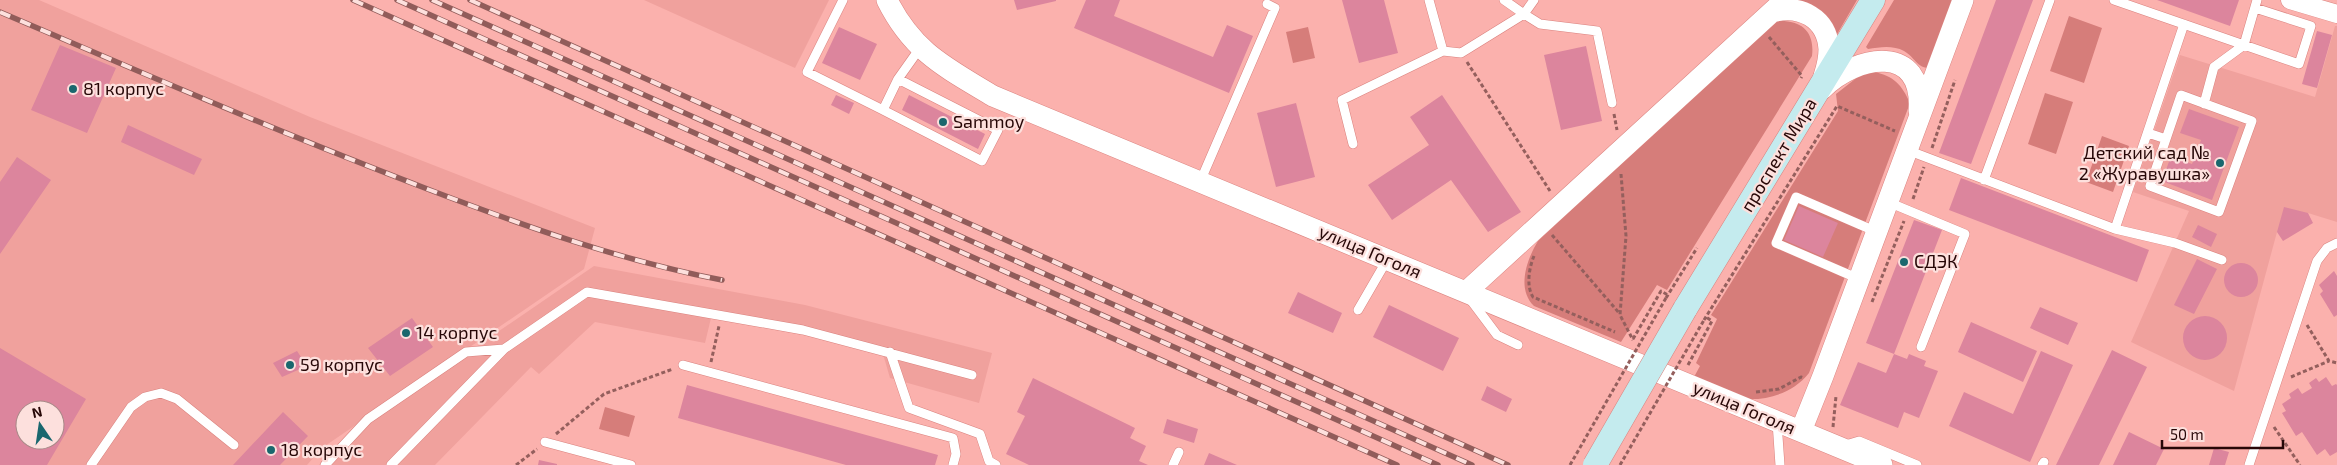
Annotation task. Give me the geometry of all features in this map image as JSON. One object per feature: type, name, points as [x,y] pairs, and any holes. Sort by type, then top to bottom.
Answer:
[{"type":"main road","name":"проспект Мира","points":[[1595,465],[1686,308],[1873,0]]},
{"type":"street","name":"улица Гоголя","points":[[887,0],[899,22],[920,48],[949,70],[992,96],[1882,465]]},
{"type":"street","points":[[1801,431],[1963,0]]},
{"type":"street","points":[[2290,0],[2337,14]]},
{"type":"street","points":[[1466,292],[1779,6],[1804,11],[1818,22],[1828,42],[1828,61],[1815,96]]},
{"type":"street","points":[[1815,96],[1834,78],[1852,67],[1872,60],[1886,60],[1908,73],[1917,88],[1919,104],[1911,138]]},
{"type":"lane","points":[[843,0],[807,72],[982,160],[998,130],[898,79]]},
{"type":"lane","points":[[1429,0],[1443,51]]},
{"type":"lane","points":[[1504,0],[1540,24],[1597,31],[1612,103]]},
{"type":"lane","points":[[1353,144],[1342,100],[1443,51],[1461,53],[1524,14],[1534,0]]},
{"type":"lane","points":[[1984,180],[2050,0]]},
{"type":"lane","points":[[2114,0],[2184,24],[2244,45],[2299,64],[2311,26],[2256,4],[2244,45],[2214,67],[2204,104]]},
{"type":"lane","points":[[1200,182],[1275,8],[1267,4]]},
{"type":"lane","points":[[2115,229],[2184,24]]},
{"type":"lane","points":[[882,110],[898,79],[920,48]]},
{"type":"lane","points":[[2181,95],[2252,121],[2219,212],[2150,186],[2166,139],[2181,95]]},
{"type":"lane","points":[[2148,132],[2166,139]]},
{"type":"lane","points":[[1911,138],[1928,159],[2115,229],[2175,243],[2222,260]]},
{"type":"lane","points":[[1859,279],[1776,243],[1796,197],[1877,232]]},
{"type":"lane","points":[[1888,202],[1965,234],[1921,347]]},
{"type":"lane","points":[[2249,465],[2318,261],[2326,248],[2337,243]]},
{"type":"lane","points":[[1358,310],[1387,260]]},
{"type":"lane","points":[[392,465],[504,349],[587,292],[803,330],[972,374]]},
{"type":"lane","points":[[1466,292],[1496,335],[1518,345]]},
{"type":"lane","points":[[325,465],[368,419],[466,352],[504,349]]},
{"type":"lane","points":[[890,352],[909,408],[980,434],[989,461],[996,465]]},
{"type":"lane","points":[[683,365],[953,438],[956,454],[953,465]]},
{"type":"lane","points":[[91,465],[131,407],[145,397],[161,393],[177,399],[234,445]]},
{"type":"lane","points":[[1777,422],[1780,465]]},
{"type":"lane","points":[[1837,447],[1858,441],[1917,465]]},
{"type":"lane","points":[[545,442],[631,465]]},
{"type":"lane","points":[[1173,465],[1179,452]]},
{"type":"path","points":[[1461,53],[1560,206]]},
{"type":"path","points":[[1869,310],[1909,210],[1957,74]]},
{"type":"path","points":[[1612,103],[1619,152],[1626,236],[1620,315]]},
{"type":"path","points":[[1570,465],[1837,106],[1932,148]]},
{"type":"path","points":[[1551,234],[1620,315],[1633,340],[1661,291],[1686,308],[1712,321],[1690,361]]},
{"type":"path","points":[[1620,465],[1686,308]]},
{"type":"path","points":[[709,372],[721,316]]},
{"type":"path","points":[[2304,318],[2329,361]]},
{"type":"path","points":[[2285,380],[2329,361],[2337,363]]},
{"type":"path","points":[[516,465],[604,394],[683,365]]},
{"type":"path","points":[[1836,392],[1834,425],[1837,447]]},
{"type":"path","points":[[2272,423],[2300,465]]},
{"type":"shaded area","points":[[0,0],[39,0],[310,117],[595,228],[584,269],[322,448],[307,465],[0,465]]},
{"type":"shaded area","points":[[644,0],[829,0],[795,68]]},
{"type":"shaded area","points":[[1789,0],[1857,0],[1836,36]]},
{"type":"shaded area","points":[[1894,0],[1957,0],[1931,68],[1922,67],[1908,53],[1900,49],[1886,47],[1868,49],[1866,47]]},
{"type":"shaded area","points":[[2069,16],[2102,28],[2084,83],[2050,71]]},
{"type":"shaded area","points":[[1778,21],[1800,25],[1805,29],[1811,40],[1812,56],[1667,290],[1657,285],[1621,342],[1534,306],[1525,291],[1524,283],[1530,256],[1538,241],[1766,27]]},
{"type":"shaded area","points":[[2335,26],[2337,26],[2337,222],[2308,213],[2277,232],[2234,391],[2131,342],[2189,211],[2133,192],[2180,55],[2315,97]]},
{"type":"shaded area","points":[[1308,27],[1315,58],[1293,63],[1286,32]]},
{"type":"shaded area","points":[[1874,72],[1887,76],[1896,82],[1904,91],[1910,103],[1809,373],[1789,390],[1773,396],[1756,399],[1747,399],[1694,377],[1700,366],[1696,363],[1717,319],[1711,315],[1838,111],[1836,94],[1859,76]]},
{"type":"shaded area","points":[[2045,93],[2073,102],[2056,154],[2028,144]]},
{"type":"shaded area","points":[[2102,136],[2129,146],[2113,192],[2086,182]]},
{"type":"shaded area","points":[[594,266],[805,305],[992,353],[979,403],[890,378],[883,354],[804,335],[711,318],[705,343],[595,322],[539,374],[531,367],[435,465],[319,465],[349,434]]},
{"type":"shaded area","points":[[605,407],[635,416],[629,437],[599,429]]},
{"type":"building","points":[[1014,0],[1056,0],[1056,1],[1017,10]]},
{"type":"building","points":[[1086,0],[1120,0],[1114,16],[1213,57],[1227,25],[1253,36],[1229,93],[1074,28]]},
{"type":"building","points":[[1342,0],[1384,0],[1398,53],[1359,63]]},
{"type":"building","points":[[1996,0],[2033,0],[1971,164],[1939,153]]},
{"type":"building","points":[[2157,0],[2239,0],[2230,26]]},
{"type":"building","points":[[839,27],[877,44],[860,80],[822,63]]},
{"type":"building","points":[[2317,31],[2332,35],[2317,88],[2302,84]]},
{"type":"building","name":"81 корпус","points":[[60,45],[116,68],[87,133],[31,110]]},
{"type":"building","points":[[1586,46],[1602,121],[1561,130],[1544,55]]},
{"type":"building","points":[[836,95],[854,103],[849,114],[831,105]]},
{"type":"building","name":"Sammoy","points":[[909,95],[985,134],[978,149],[902,110]]},
{"type":"building","points":[[1442,95],[1521,212],[1488,232],[1451,180],[1392,220],[1368,185],[1429,145],[1410,117]]},
{"type":"building","points":[[1296,103],[1315,177],[1276,187],[1257,113]]},
{"type":"building","points":[[2189,109],[2239,127],[2212,200],[2162,181],[2171,156],[2192,164],[2201,140],[2180,133]]},
{"type":"building","points":[[128,125],[202,159],[194,175],[121,142]]},
{"type":"building","points":[[17,157],[51,180],[0,254],[0,182]]},
{"type":"building","points":[[1961,178],[2149,250],[2137,282],[1949,210]]},
{"type":"building","points":[[1799,206],[1838,223],[1823,257],[1784,240]]},
{"type":"building","points":[[2284,207],[2308,213],[2313,223],[2283,241],[2277,232]]},
{"type":"building","points":[[1914,220],[1942,230],[1894,354],[1866,343]]},
{"type":"building","points":[[2198,225],[2217,234],[2211,247],[2192,237]]},
{"type":"building","points":[[2197,259],[2217,269],[2194,314],[2174,305]]},
{"type":"building","points":[[2241,263],[2248,264],[2253,268],[2257,273],[2257,287],[2253,292],[2248,296],[2241,297],[2234,296],[2229,292],[2225,287],[2224,280],[2225,273],[2229,268],[2234,264]]},
{"type":"building","points":[[2334,271],[2337,276],[2337,315],[2334,317],[2320,294],[2323,291],[2319,285]]},
{"type":"building","points":[[1298,292],[1342,313],[1333,333],[1288,313]]},
{"type":"building","points":[[1389,305],[1459,338],[1443,371],[1373,337]]},
{"type":"building","points":[[2040,307],[2078,323],[2068,345],[2030,328]]},
{"type":"building","points":[[2205,316],[2217,320],[2223,326],[2227,338],[2223,350],[2217,356],[2205,360],[2193,356],[2187,350],[2183,338],[2187,326],[2193,320]]},
{"type":"building","name":"14 корпус","points":[[412,318],[433,347],[390,376],[368,348]]},
{"type":"building","points":[[1971,322],[2037,351],[2023,382],[1958,352]]},
{"type":"building","points":[[0,348],[86,399],[65,435],[65,400],[15,400],[15,450],[56,450],[47,465],[0,465]]},
{"type":"building","points":[[2112,350],[2147,367],[2099,465],[2056,465]]},
{"type":"building","name":"59 корпус","points":[[297,351],[307,366],[282,377],[273,363]]},
{"type":"building","points":[[2041,351],[2073,365],[2030,462],[1949,426],[1964,392],[2013,414]]},
{"type":"building","points":[[1894,354],[1907,359],[1909,354],[1926,361],[1924,366],[1938,371],[1919,418],[1904,412],[1898,428],[1840,405],[1858,362],[1886,373]]},
{"type":"building","points":[[2326,377],[2332,386],[2337,385],[2337,452],[2330,456],[2325,449],[2317,455],[2302,432],[2296,436],[2282,413],[2286,411],[2282,404],[2291,398],[2289,394],[2298,388],[2302,394],[2312,388],[2309,383],[2316,378],[2319,382]]},
{"type":"building","points":[[1033,378],[1135,428],[1130,438],[1146,446],[1139,461],[1148,465],[1029,465],[1006,454],[1025,416],[1017,412]]},
{"type":"building","points":[[687,385],[938,455],[935,465],[846,465],[678,418]]},
{"type":"building","points":[[1487,386],[1512,399],[1506,412],[1481,400]]},
{"type":"building","name":"18 корпус","points":[[283,412],[308,436],[280,465],[233,465]]},
{"type":"building","points":[[1167,419],[1198,429],[1194,443],[1163,433]]},
{"type":"building","points":[[2129,432],[2164,449],[2156,465],[2113,465]]},
{"type":"building","points":[[2214,448],[2229,452],[2225,465],[2209,465]]},
{"type":"building","points":[[1209,453],[1237,465],[1204,465]]},
{"type":"building","points":[[539,460],[557,464],[557,465],[538,465]]},
{"type":"railway","points":[[353,0],[1397,465]]},
{"type":"railway","points":[[397,0],[1438,465]]},
{"type":"railway","points":[[432,0],[1472,465]]},
{"type":"railway","points":[[470,0],[1508,465]]},
{"type":"railway","points":[[0,12],[268,126],[465,203],[610,253],[722,280]]},
{"type":"place","name":"81 корпус","points":[[73,89]]},
{"type":"place","name":"Sammoy","points":[[943,122]]},
{"type":"place","name":"Детский сад № 2 «Журавушка»","points":[[2220,163]]},
{"type":"place","name":"СДЭК","points":[[1904,262]]},
{"type":"place","name":"14 корпус","points":[[406,333]]},
{"type":"place","name":"59 корпус","points":[[290,365]]},
{"type":"place","name":"18 корпус","points":[[271,450]]}]
